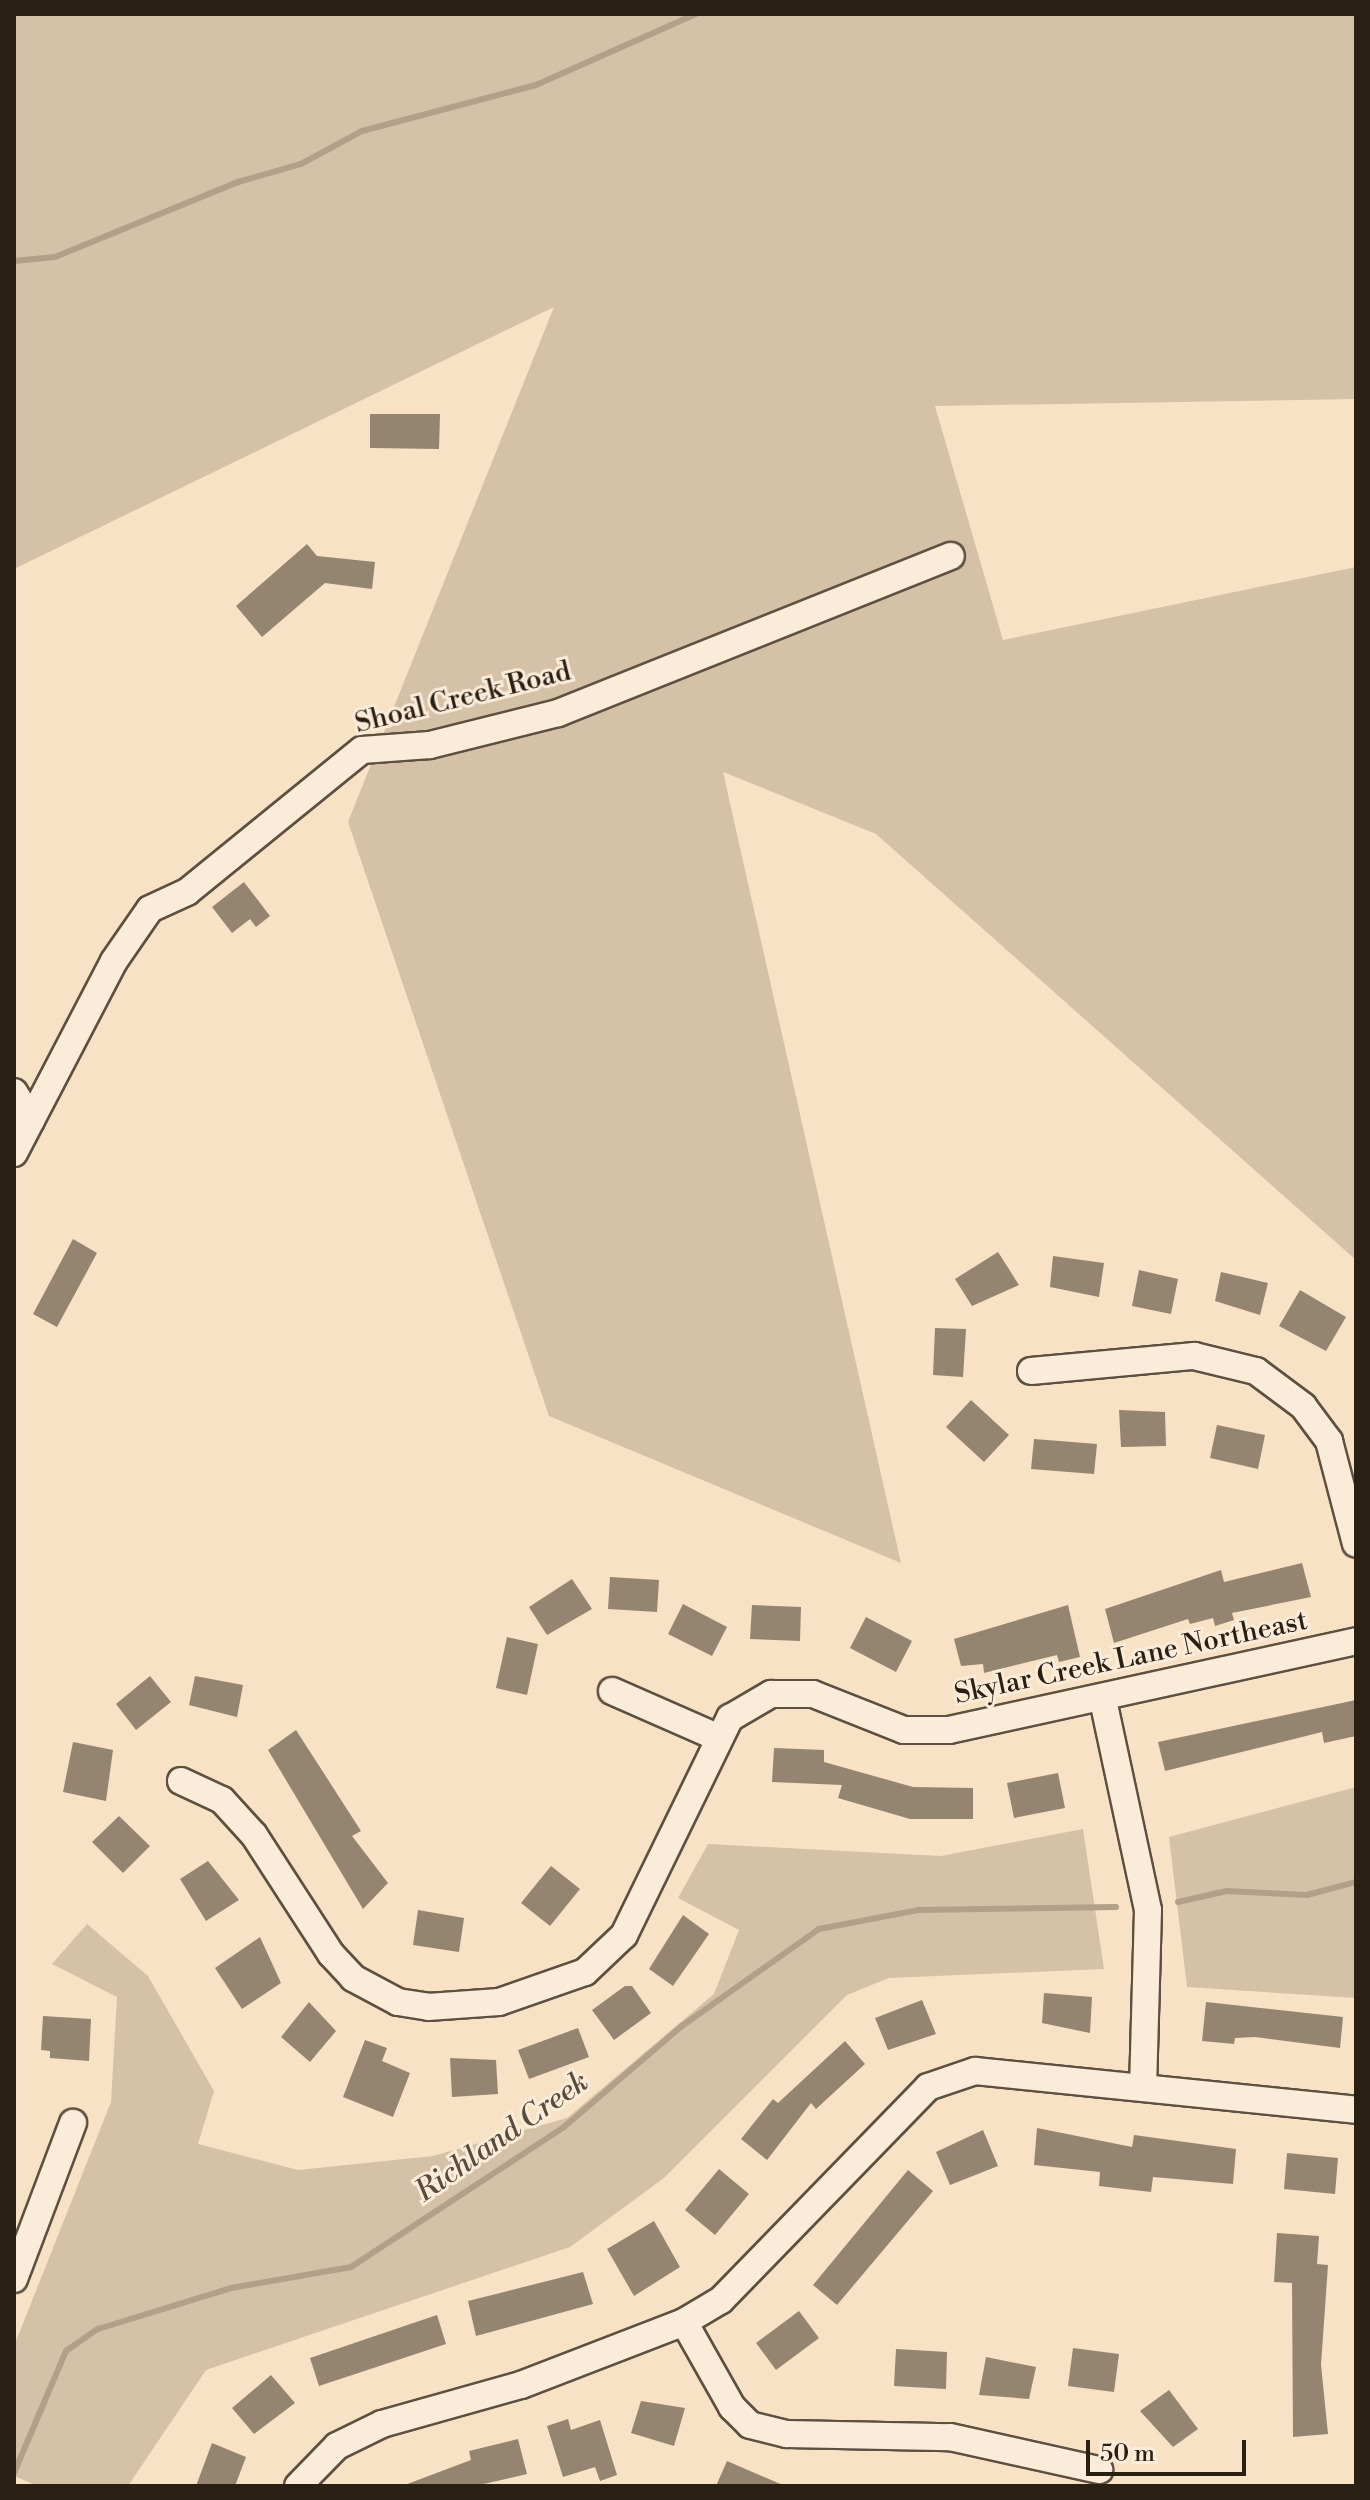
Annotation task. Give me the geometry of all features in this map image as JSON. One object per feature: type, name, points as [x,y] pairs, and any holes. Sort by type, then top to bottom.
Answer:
[{"type":"street","name":"Shoal Creek Road","points":[[14,1153],[114,961],[150,909],[187,892],[362,750],[430,745],[558,713],[951,556]]},
{"type":"street","points":[[14,1092],[31,1120]]},
{"type":"street","points":[[1031,1371],[1194,1356],[1256,1371],[1303,1406],[1329,1441],[1356,1544]]},
{"type":"street","name":"Skylar Creek Lane Northeast","points":[[181,1781],[222,1800],[254,1835],[331,1954],[353,1978],[398,2002],[428,2007],[499,2002],[585,1972],[624,1935],[730,1718],[771,1694],[813,1694],[904,1730],[1000,1724],[1356,1641]]},
{"type":"street","points":[[612,1691],[719,1738]]},
{"type":"street","points":[[1103,1700],[1148,1910],[1143,2088]]},
{"type":"street","points":[[298,2486],[337,2446],[382,2424],[521,2385],[684,2322],[721,2300],[928,2087],[975,2071],[1356,2110]]},
{"type":"street","points":[[14,2279],[73,2123]]},
{"type":"street","points":[[684,2322],[732,2407],[750,2425],[787,2434],[950,2437],[1099,2470]]},
{"type":"shaded area","points":[[14,14],[1356,14],[1356,399],[935,406],[1003,640],[1356,567],[1356,1260],[876,834],[723,772],[901,1563],[549,1416],[348,822],[554,307],[14,569]]},
{"type":"shaded area","points":[[1356,1787],[1356,1998],[1187,1987],[1169,1837]]},
{"type":"shaded area","points":[[1083,1829],[1104,1969],[889,1978],[847,1995],[664,2178],[570,2247],[206,2370],[128,2486],[38,2486],[14,2476],[14,2346],[111,2102],[117,1997],[52,1964],[87,1924],[148,1976],[214,2091],[198,2144],[298,2170],[433,2156],[567,2118],[714,1994],[739,1930],[678,1898],[708,1844],[941,1856]]},
{"type":"building","points":[[370,414],[440,414],[439,449],[370,448]]},
{"type":"building","points":[[307,544],[317,556],[375,562],[372,589],[325,583],[262,637],[236,606]]},
{"type":"building","points":[[244,882],[270,916],[256,927],[250,919],[232,933],[212,907]]},
{"type":"building","points":[[73,1239],[97,1253],[57,1327],[33,1314]]},
{"type":"building","points":[[998,1252],[1019,1285],[972,1306],[955,1279]]},
{"type":"building","points":[[1053,1256],[1104,1263],[1099,1297],[1050,1287]]},
{"type":"building","points":[[1139,1270],[1178,1279],[1171,1314],[1132,1306]]},
{"type":"building","points":[[1221,1272],[1268,1283],[1260,1315],[1215,1301]]},
{"type":"building","points":[[1300,1290],[1346,1317],[1326,1351],[1279,1326]]},
{"type":"building","points":[[935,1328],[966,1329],[963,1377],[933,1375]]},
{"type":"building","points":[[971,1400],[1009,1435],[984,1462],[946,1427]]},
{"type":"building","points":[[1119,1410],[1165,1412],[1166,1446],[1121,1447]]},
{"type":"building","points":[[1217,1425],[1265,1435],[1258,1469],[1210,1458]]},
{"type":"building","points":[[1034,1439],[1097,1444],[1094,1474],[1031,1469]]},
{"type":"building","points":[[1302,1563],[1311,1597],[1232,1613],[1234,1620],[1215,1626],[1213,1618],[1190,1624],[1188,1619],[1114,1643],[1105,1609],[1221,1570],[1224,1582]]},
{"type":"building","points":[[610,1577],[659,1580],[657,1612],[608,1609]]},
{"type":"building","points":[[572,1579],[592,1609],[547,1635],[529,1607]]},
{"type":"building","points":[[683,1604],[727,1627],[712,1656],[668,1634]]},
{"type":"building","points":[[752,1605],[801,1607],[800,1641],[750,1639]]},
{"type":"building","points":[[1068,1605],[1080,1657],[1059,1662],[1057,1655],[984,1673],[983,1664],[961,1666],[954,1639]]},
{"type":"building","points":[[866,1617],[912,1641],[896,1672],[850,1648]]},
{"type":"building","points":[[507,1637],[538,1644],[527,1695],[496,1688]]},
{"type":"building","points":[[150,1676],[171,1702],[136,1730],[116,1704]]},
{"type":"building","points":[[195,1676],[243,1685],[237,1717],[189,1705]]},
{"type":"building","points":[[1356,1700],[1356,1736],[1324,1743],[1322,1732],[1165,1771],[1158,1742]]},
{"type":"building","points":[[296,1730],[361,1831],[352,1836],[388,1883],[363,1909],[268,1750]]},
{"type":"building","points":[[73,1742],[113,1750],[106,1801],[63,1792]]},
{"type":"building","points":[[774,1748],[824,1750],[824,1762],[913,1787],[973,1788],[973,1819],[910,1819],[838,1798],[842,1785],[772,1782]]},
{"type":"building","points":[[1058,1773],[1065,1808],[1014,1818],[1007,1783]]},
{"type":"building","points":[[119,1816],[150,1846],[123,1873],[92,1842]]},
{"type":"building","points":[[208,1861],[239,1900],[206,1921],[180,1879]]},
{"type":"building","points":[[551,1866],[580,1889],[550,1926],[521,1903]]},
{"type":"building","points":[[418,1910],[464,1918],[459,1952],[413,1945]]},
{"type":"building","points":[[683,1915],[709,1934],[673,1986],[649,1969]]},
{"type":"building","points":[[260,1937],[281,1983],[242,2009],[215,1968]]},
{"type":"building","points":[[625,1986],[632,1986],[651,2013],[614,2040],[592,2010]]},
{"type":"building","points":[[1044,1993],[1092,1997],[1090,2033],[1042,2023]]},
{"type":"building","points":[[922,2000],[936,2034],[888,2050],[875,2018]]},
{"type":"building","points":[[309,2002],[336,2031],[310,2062],[281,2037]]},
{"type":"building","points":[[1206,2002],[1343,2017],[1340,2048],[1255,2037],[1235,2038],[1234,2044],[1202,2041]]},
{"type":"building","points":[[43,2016],[91,2019],[89,2061],[50,2058],[50,2051],[41,2050]]},
{"type":"building","points":[[578,2028],[589,2057],[529,2079],[518,2050]]},
{"type":"building","points":[[365,2040],[387,2048],[382,2061],[410,2073],[393,2117],[343,2097]]},
{"type":"building","points":[[845,2041],[865,2064],[816,2109],[811,2103],[767,2160],[741,2139],[773,2099],[778,2103]]},
{"type":"building","points":[[450,2058],[496,2060],[498,2094],[452,2097]]},
{"type":"building","points":[[1037,2128],[1132,2147],[1134,2135],[1236,2149],[1233,2184],[1153,2177],[1151,2192],[1099,2186],[1100,2172],[1034,2165]]},
{"type":"building","points":[[983,2130],[998,2166],[950,2185],[936,2152]]},
{"type":"building","points":[[1287,2153],[1338,2158],[1335,2194],[1284,2189]]},
{"type":"building","points":[[719,2169],[749,2194],[715,2235],[685,2210]]},
{"type":"building","points":[[908,2170],[933,2191],[837,2305],[813,2285]]},
{"type":"building","points":[[654,2221],[680,2267],[634,2296],[607,2249]]},
{"type":"building","points":[[1277,2233],[1319,2236],[1317,2264],[1328,2265],[1321,2365],[1328,2434],[1293,2437],[1292,2283],[1274,2282]]},
{"type":"building","points":[[583,2272],[593,2304],[476,2336],[468,2301]]},
{"type":"building","points":[[799,2311],[819,2338],[776,2370],[756,2343]]},
{"type":"building","points":[[437,2315],[446,2344],[319,2386],[310,2358]]},
{"type":"building","points":[[1073,2348],[1119,2354],[1114,2392],[1068,2386]]},
{"type":"building","points":[[896,2349],[947,2352],[946,2389],[894,2386]]},
{"type":"building","points":[[986,2357],[1036,2367],[1029,2399],[979,2395]]},
{"type":"building","points":[[271,2375],[295,2403],[254,2434],[232,2408]]},
{"type":"building","points":[[1169,2390],[1198,2429],[1173,2447],[1140,2411]]},
{"type":"building","points":[[641,2401],[685,2408],[674,2446],[631,2433]]},
{"type":"building","points":[[568,2419],[571,2430],[600,2420],[617,2475],[600,2481],[595,2467],[563,2477],[547,2426]]},
{"type":"building","points":[[518,2439],[527,2474],[475,2486],[402,2486],[471,2460],[469,2451]]},
{"type":"building","points":[[212,2443],[246,2457],[235,2486],[196,2486]]},
{"type":"building","points":[[727,2461],[785,2486],[716,2486]]},
{"type":"waterway","points":[[14,261],[55,257],[238,182],[301,164],[362,131],[536,85],[696,14]]},
{"type":"waterway","name":"Richland Creek","points":[[1178,1902],[1227,1891],[1307,1895],[1356,1882]]},
{"type":"waterway","name":"Richland Creek","points":[[14,2473],[66,2351],[98,2329],[231,2288],[351,2267],[564,2127],[682,2026],[819,1929],[919,1910],[1116,1907]]}]
